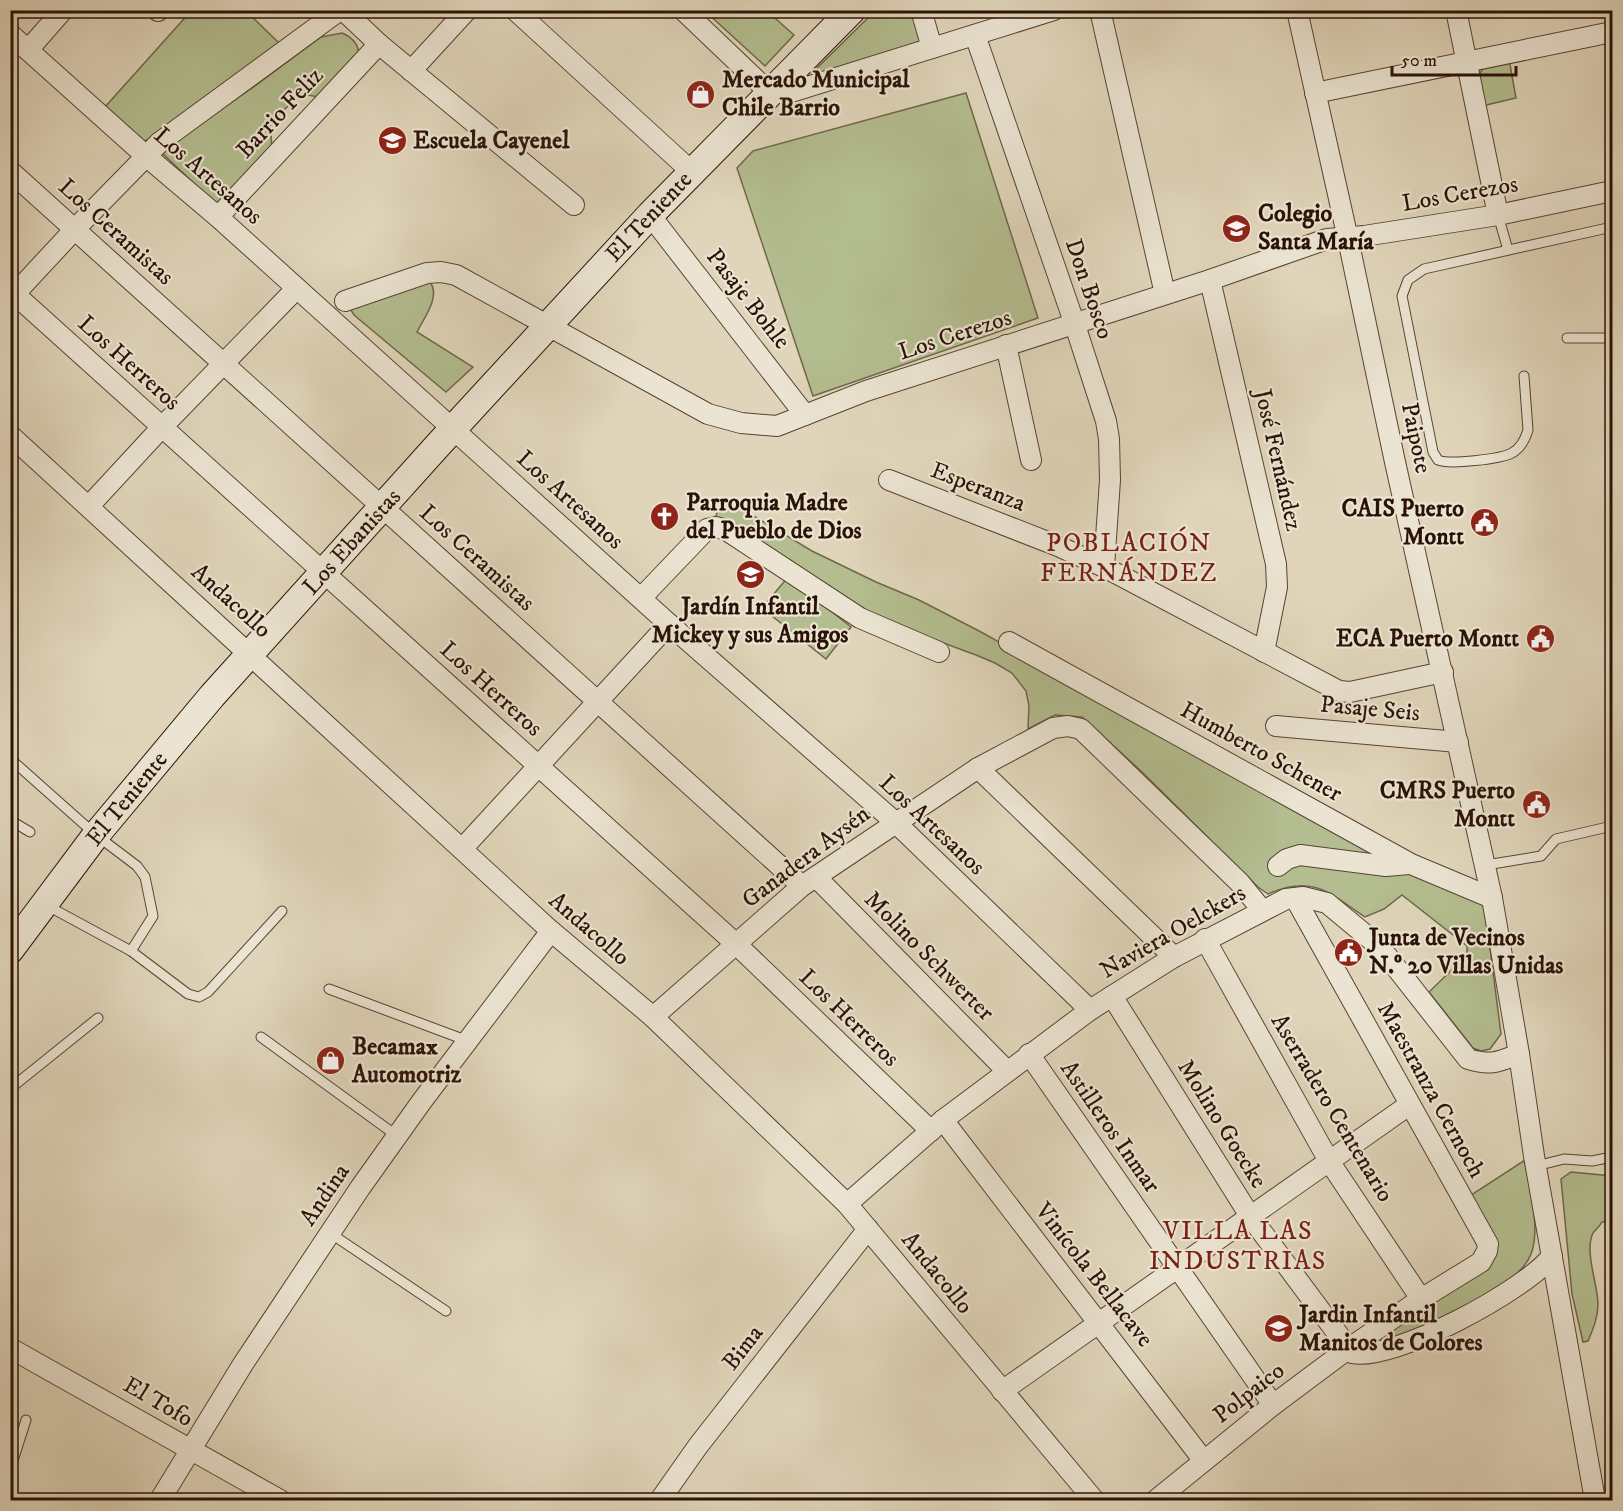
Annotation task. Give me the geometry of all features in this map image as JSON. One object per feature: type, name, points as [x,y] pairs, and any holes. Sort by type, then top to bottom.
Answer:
[{"type":"main road","name":"El Teniente","points":[[453,430],[650,215],[852,10]]},
{"type":"main road","name":"Los Ebanistas","points":[[251,654],[453,430]]},
{"type":"main road","name":"El Teniente","points":[[10,950],[96,835],[251,654]]},
{"type":"street","points":[[28,50],[63,10]]},
{"type":"street","points":[[12,295],[160,142],[342,10],[411,71],[574,205]]},
{"type":"street","points":[[411,71],[467,10]]},
{"type":"street","points":[[515,10],[692,172]]},
{"type":"street","points":[[683,10],[770,93],[788,93],[1054,11]]},
{"type":"street","points":[[921,10],[932,48]]},
{"type":"street","points":[[1100,10],[1165,294]]},
{"type":"street","name":"Paipote","points":[[1297,10],[1395,462],[1486,865],[1595,1500]]},
{"type":"street","points":[[1456,10],[1498,215]]},
{"type":"street","points":[[1315,93],[1612,32]]},
{"type":"street","name":"Los Artesanos","points":[[10,34],[218,217],[669,624],[895,822],[1089,1010]]},
{"type":"street","name":"Don Bosco","points":[[975,35],[1106,421],[1109,439],[1110,502],[1104,567]]},
{"type":"street","name":"Barrio Feliz","points":[[218,217],[379,44]]},
{"type":"street","name":"Los Ceramistas","points":[[10,171],[598,701],[809,881]]},
{"type":"street","name":"Los Cerezos","points":[[345,301],[427,273],[441,272],[456,275],[708,414],[724,420],[759,426],[777,426],[866,391],[1210,280],[1327,239],[1348,238],[1498,215],[1612,191]]},
{"type":"street","name":"Pasaje Bohle","points":[[650,215],[806,415]]},
{"type":"street","name":"José Fernández","points":[[1210,280],[1276,564],[1277,587],[1264,652]]},
{"type":"street","points":[[89,506],[296,289]]},
{"type":"street","name":"Los Herreros","points":[[12,295],[162,427],[937,1126]]},
{"type":"street","points":[[1006,345],[1031,460]]},
{"type":"street","name":"Andacollo","points":[[10,435],[552,931],[652,1017],[847,1204],[1094,1500]]},
{"type":"street","name":"Esperanza","points":[[889,480],[1058,546],[1104,567],[1339,692],[1350,692],[1443,672]]},
{"type":"street","points":[[641,598],[707,529],[716,527],[726,530],[860,618],[939,652]]},
{"type":"street","points":[[462,849],[669,624]]},
{"type":"street","name":"Humberto Schener","points":[[1009,642],[1411,864],[1492,898]]},
{"type":"street","name":"Ganadera Aysén","points":[[652,1017],[809,881],[978,768],[1053,728],[1068,726],[1081,729],[1240,883],[1262,910]]},
{"type":"street","name":"Pasaje Seis","points":[[1276,726],[1458,742]]},
{"type":"street","points":[[978,768],[1174,957]]},
{"type":"street","points":[[1278,866],[1287,859],[1300,855],[1386,866],[1411,864]]},
{"type":"street","name":"Molino Schwerter","points":[[809,881],[1007,1071]]},
{"type":"street","name":"Naviera Oelckers","points":[[847,1204],[937,1126],[1089,1010],[1205,939],[1279,902],[1295,898],[1311,898],[1327,903],[1380,946],[1468,1059],[1481,1064],[1493,1064],[1519,1054]]},
{"type":"street","name":"Maestranza Cernoch","points":[[1295,898],[1488,1244]]},
{"type":"street","name":"Andina","points":[[160,1500],[243,1364],[330,1233],[397,1136],[552,931]]},
{"type":"street","name":"Aserradero Centenario","points":[[1205,939],[1329,1161],[1420,1299]]},
{"type":"street","name":"Molino Goecke","points":[[1112,996],[1250,1216],[1348,1349]]},
{"type":"street","name":"Astilleros Inmar","points":[[1029,1054],[1272,1405]]},
{"type":"street","points":[[1002,1391],[1409,1105]]},
{"type":"street","name":"Vinícola Bellacave","points":[[937,1126],[1098,1322],[1204,1461]]},
{"type":"street","name":"Bima","points":[[660,1500],[698,1446],[868,1229]]},
{"type":"street","name":"Polpaico","points":[[1156,1500],[1272,1405],[1348,1349],[1420,1299],[1481,1262],[1488,1244]]},
{"type":"street","points":[[1348,1349],[1352,1353],[1362,1355],[1387,1349],[1452,1323],[1523,1283],[1538,1272],[1552,1256]]},
{"type":"street","name":"El Tofo","points":[[10,1347],[280,1500]]},
{"type":"lane","points":[[1498,215],[1508,250]]},
{"type":"lane","points":[[1524,376],[1528,430],[1526,438],[1517,450],[1506,455],[1442,462],[1435,456],[1402,296],[1404,288],[1413,275],[1424,269],[1612,227]]},
{"type":"lane","points":[[1567,338],[1612,338]]},
{"type":"lane","points":[[15,763],[96,835],[137,867],[145,877],[153,916],[131,951]]},
{"type":"lane","points":[[10,820],[30,832]]},
{"type":"lane","points":[[1486,865],[1541,856],[1556,839],[1612,826]]},
{"type":"lane","points":[[44,904],[131,951],[188,994],[199,997],[208,992],[282,911]]},
{"type":"lane","points":[[329,989],[468,1041]]},
{"type":"lane","points":[[10,1084],[16,1084],[98,1018]]},
{"type":"lane","points":[[261,1037],[397,1136]]},
{"type":"lane","points":[[1536,1166],[1564,1159],[1592,1161],[1612,1157]]},
{"type":"lane","points":[[330,1233],[446,1311]]},
{"type":"lane","points":[[10,1470],[27,1420]]},
{"type":"green space","points":[[191,11],[246,11],[280,44],[150,139],[144,141],[105,107]]},
{"type":"green space","points":[[705,11],[767,11],[794,35],[765,66]]},
{"type":"green space","points":[[875,11],[915,11],[925,43],[811,76],[812,73]]},
{"type":"green space","points":[[342,33],[354,41],[359,54],[319,97],[302,94],[270,122],[272,149],[218,206],[163,154],[165,149],[321,37]]},
{"type":"green space","points":[[1509,59],[1516,98],[1482,106],[1480,73],[1489,65]]},
{"type":"green space","points":[[966,93],[1038,318],[813,396],[737,168],[753,151]]},
{"type":"green space","points":[[430,282],[434,294],[433,300],[417,332],[473,367],[446,392],[354,315],[351,310],[352,304]]},
{"type":"green space","points":[[730,505],[742,509],[812,551],[919,600],[981,632],[1389,858],[1484,902],[1501,1034],[1490,1049],[1481,1051],[1473,1048],[1429,992],[1467,955],[1467,946],[1402,895],[1384,909],[1365,917],[1330,894],[1309,886],[1284,888],[1268,894],[1258,887],[1141,771],[1082,717],[1055,715],[1028,729],[1029,706],[1026,691],[1012,673],[976,655],[862,613],[716,518],[717,510]]},
{"type":"green space","points":[[788,577],[851,627],[826,659],[762,608]]},
{"type":"green space","points":[[1525,1160],[1535,1232],[1531,1254],[1524,1266],[1514,1276],[1461,1311],[1371,1348],[1366,1339],[1482,1265],[1468,1197]]},
{"type":"green space","points":[[1571,1172],[1612,1176],[1612,1221],[1602,1222],[1593,1233],[1591,1240],[1590,1249],[1598,1309],[1588,1341],[1583,1342],[1572,1294],[1561,1179]]},
{"type":"place","name":"Mercado Municipal Chile Barrio","points":[[701,94]]},
{"type":"place","name":"Escuela Cayenel","points":[[392,141]]},
{"type":"place","name":"Colegio Santa María","points":[[1237,228]]},
{"type":"place","name":"Parroquia Madre del Pueblo de Dios","points":[[665,517]]},
{"type":"place","name":"CAIS Puerto Montt","points":[[1485,523]]},
{"type":"place","name":"Jardín Infantil Mickey y sus Amigos","points":[[750,574]]},
{"type":"place","name":"ECA Puerto Montt","points":[[1540,639]]},
{"type":"place","name":"CMRS Puerto Montt","points":[[1536,805]]},
{"type":"place","name":"Junta de Vecinos N.º 20 Villas Unidas","points":[[1348,952]]},
{"type":"place","name":"Becamax Automotriz","points":[[331,1061]]},
{"type":"place","name":"Jardin Infantil Manitos de Colores","points":[[1278,1329]]},
{"type":"district","name":"POBLACIÓN FERNÁNDEZ","points":[[1129,558]]},
{"type":"district","name":"VILLA LAS INDUSTRIAS","points":[[1238,1246]]}]
